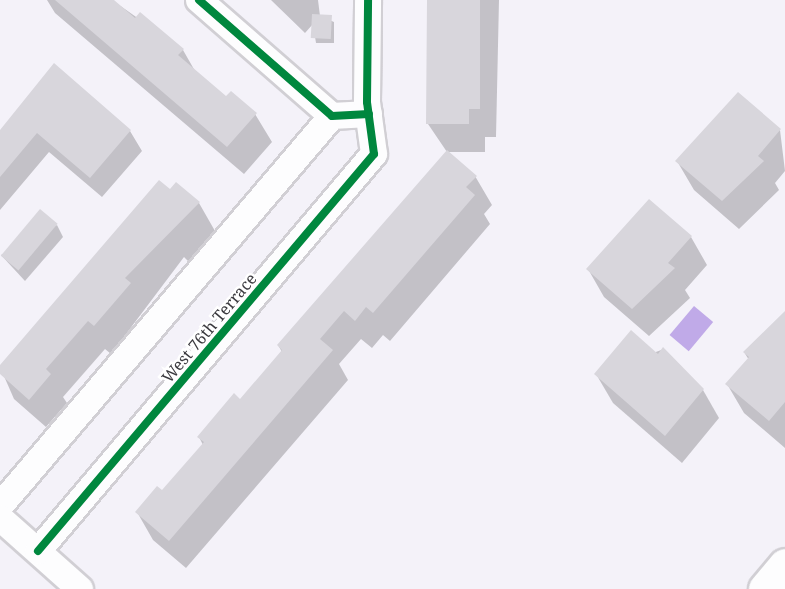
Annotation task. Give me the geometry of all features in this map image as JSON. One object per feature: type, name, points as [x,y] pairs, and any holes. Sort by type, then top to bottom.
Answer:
[{"type":"main road","points":[[765,589],[785,565]]},
{"type":"street","points":[[199,0],[332,116],[369,114]]},
{"type":"street","name":"West 76th Terrace","points":[[38,551],[374,154],[369,114],[368,0]]},
{"type":"street","points":[[0,506],[332,116]]},
{"type":"street","points":[[0,518],[80,589]]},
{"type":"shaded area","points":[[694,306],[713,322],[689,351],[670,335]]},
{"type":"building","points":[[55,0],[114,0],[135,18],[140,12],[184,49],[178,55],[226,96],[231,91],[257,113],[227,147]]},
{"type":"building","points":[[427,0],[480,0],[480,109],[469,109],[469,124],[426,124]]},
{"type":"building","points":[[312,14],[332,15],[331,39],[311,38]]},
{"type":"building","points":[[54,63],[131,130],[90,178],[37,133],[0,177],[0,130]]},
{"type":"building","points":[[738,92],[781,129],[758,156],[764,161],[722,201],[675,161]]},
{"type":"building","points":[[447,150],[477,176],[466,187],[475,195],[373,313],[366,307],[355,321],[344,311],[320,339],[333,350],[169,541],[135,512],[157,486],[162,490],[204,442],[197,437],[234,393],[240,399],[282,350],[277,345]]},
{"type":"building","points":[[159,180],[170,189],[176,182],[200,202],[125,278],[131,283],[94,326],[88,321],[46,369],[51,374],[29,400],[0,374],[0,365]]},
{"type":"building","points":[[649,199],[692,236],[668,263],[675,268],[632,309],[586,269]]},
{"type":"building","points":[[40,209],[58,224],[18,271],[1,256]]},
{"type":"building","points":[[785,311],[785,402],[769,421],[725,384],[749,357],[743,352]]},
{"type":"building","points":[[631,330],[658,354],[663,347],[704,389],[665,436],[594,374]]},
{"type":"cycle path","points":[[199,0],[332,116],[369,114]]},
{"type":"cycle path","points":[[38,551],[374,154],[367,102],[368,0]]}]
